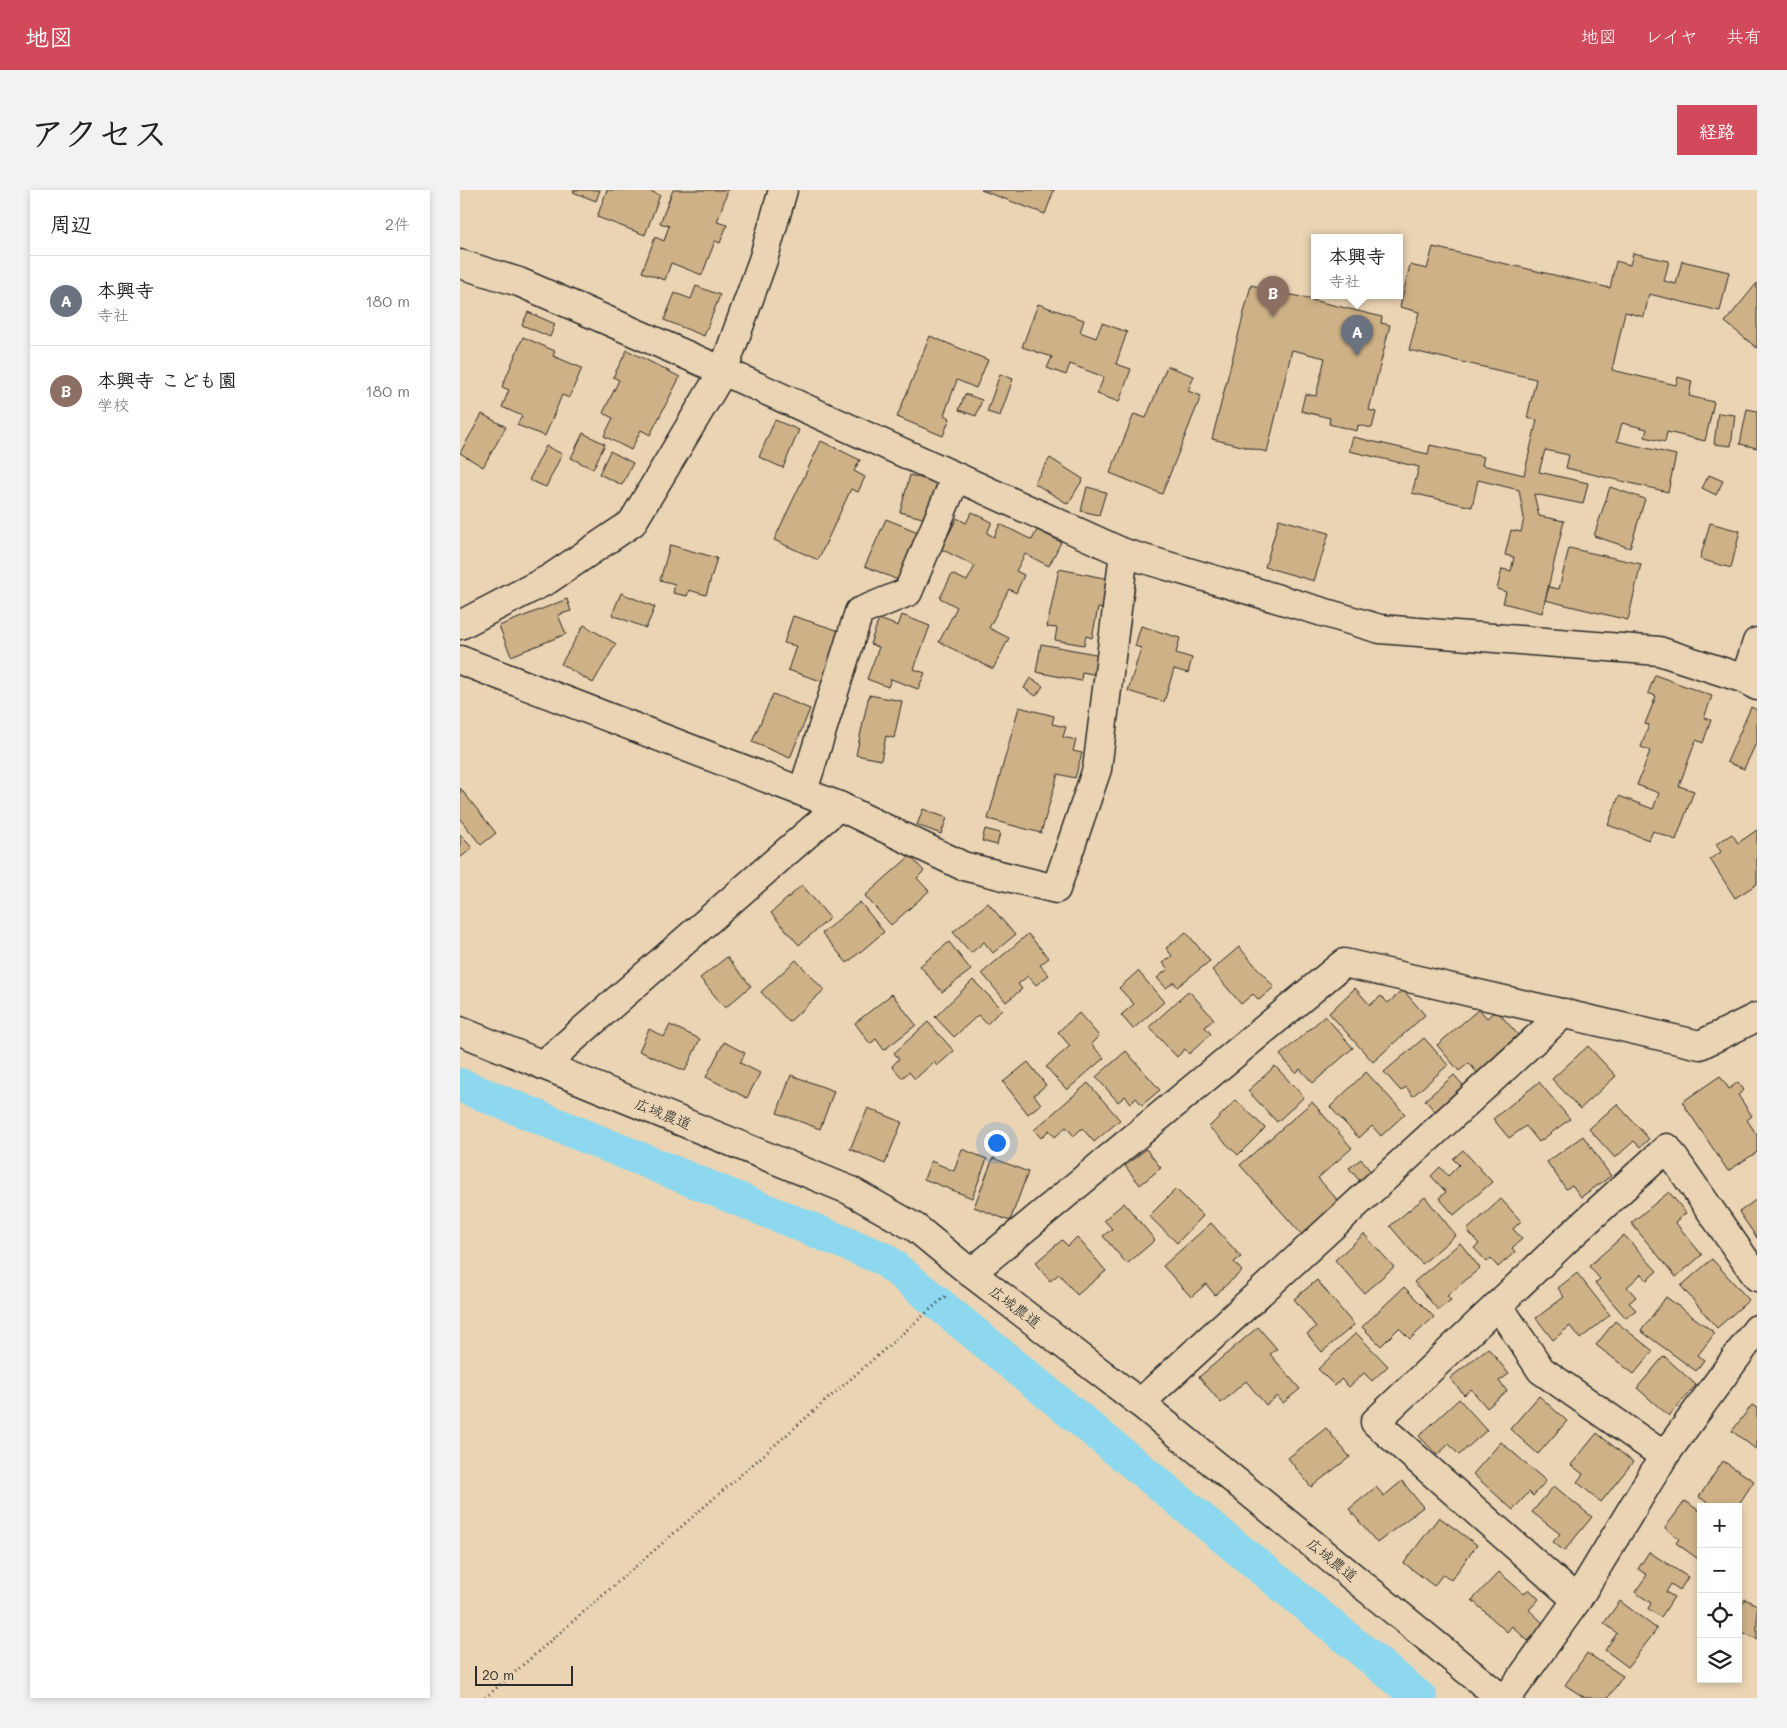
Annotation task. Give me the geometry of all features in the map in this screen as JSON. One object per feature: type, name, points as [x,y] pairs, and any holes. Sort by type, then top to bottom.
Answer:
[{"type":"street","points":[[460,625],[549,579],[632,522],[723,371],[763,260],[783,190]]},
{"type":"street","points":[[460,264],[519,282],[723,371],[1124,553],[1380,629],[1659,651],[1751,683],[1757,642]]},
{"type":"street","points":[[803,792],[859,612],[908,592],[956,477]]},
{"type":"street","points":[[460,660],[840,806],[963,866],[1056,889],[1097,769],[1124,553]]},
{"type":"street","points":[[543,1065],[840,806]]},
{"type":"street","points":[[971,1273],[1344,963],[1700,1045],[1757,1017]]},
{"type":"street","points":[[1140,1403],[1564,1013]]},
{"type":"street","name":"広域農道","points":[[460,1032],[849,1190],[916,1228],[971,1273],[1140,1403],[1501,1698]]},
{"type":"street","points":[[1577,1600],[1375,1422],[1566,1240],[1667,1148],[1757,1277]]},
{"type":"street","points":[[1498,1305],[1541,1370],[1664,1456]]},
{"type":"street","points":[[1507,1698],[1577,1600],[1664,1456],[1757,1329]]},
{"type":"path","points":[[485,1698],[971,1273]]},
{"type":"building","points":[[574,190],[600,190],[596,201],[573,192]]},
{"type":"building","points":[[607,190],[647,190],[660,195],[645,235],[597,217]]},
{"type":"building","points":[[673,190],[728,190],[717,222],[727,225],[720,243],[715,241],[702,275],[671,263],[665,280],[642,272],[655,237],[664,241],[669,226],[660,223]]},
{"type":"building","points":[[981,190],[1054,190],[1045,214]]},
{"type":"building","points":[[1433,247],[1610,288],[1616,261],[1630,265],[1633,253],[1669,261],[1664,281],[1676,284],[1682,261],[1729,272],[1720,311],[1649,294],[1644,317],[1625,312],[1612,370],[1676,385],[1678,377],[1692,381],[1689,396],[1714,402],[1705,441],[1667,432],[1665,442],[1645,437],[1647,429],[1622,423],[1617,441],[1676,455],[1668,492],[1566,468],[1569,455],[1545,450],[1539,472],[1588,483],[1583,504],[1534,494],[1539,516],[1564,521],[1542,613],[1503,603],[1506,592],[1497,589],[1502,569],[1511,571],[1514,557],[1505,555],[1511,530],[1521,532],[1524,518],[1519,490],[1478,480],[1472,507],[1412,493],[1419,467],[1349,451],[1353,437],[1428,454],[1430,445],[1484,457],[1482,465],[1524,475],[1537,420],[1527,418],[1536,379],[1409,350],[1419,312],[1400,307],[1410,265],[1427,269]]},
{"type":"building","points":[[1757,283],[1757,348],[1725,322]]},
{"type":"building","points":[[1251,285],[1382,317],[1381,323],[1390,325],[1369,410],[1376,412],[1372,428],[1358,425],[1357,431],[1329,424],[1330,418],[1301,411],[1305,394],[1316,396],[1325,358],[1292,350],[1267,452],[1212,439]]},
{"type":"building","points":[[696,286],[720,295],[704,336],[664,320],[675,293],[691,299]]},
{"type":"building","points":[[1038,304],[1084,320],[1080,332],[1096,338],[1102,323],[1127,332],[1116,364],[1131,369],[1119,402],[1097,394],[1104,377],[1070,364],[1066,375],[1047,368],[1052,357],[1022,347]]},
{"type":"building","points":[[528,312],[555,324],[550,337],[522,325]]},
{"type":"building","points":[[930,336],[988,360],[976,388],[957,380],[944,415],[950,418],[943,436],[897,417]]},
{"type":"building","points":[[523,337],[555,351],[553,356],[582,368],[569,398],[562,395],[545,436],[517,425],[522,416],[502,407],[509,390],[502,387]]},
{"type":"building","points":[[627,350],[680,377],[650,435],[641,430],[631,450],[604,436],[613,418],[603,413],[619,380],[613,377]]},
{"type":"building","points":[[1167,366],[1194,376],[1188,391],[1201,396],[1162,494],[1110,473],[1134,414],[1146,418]]},
{"type":"building","points":[[1000,374],[1013,379],[1000,416],[987,412]]},
{"type":"building","points":[[965,394],[982,400],[976,416],[959,410]]},
{"type":"building","points":[[1747,409],[1757,411],[1757,448],[1740,444]]},
{"type":"building","points":[[1718,413],[1735,415],[1731,446],[1714,444]]},
{"type":"building","points":[[482,414],[506,427],[483,467],[460,453]]},
{"type":"building","points":[[775,420],[799,430],[783,468],[759,457]]},
{"type":"building","points":[[583,433],[605,444],[593,469],[571,458]]},
{"type":"building","points":[[821,441],[860,460],[854,471],[865,477],[858,492],[851,489],[818,560],[774,540]]},
{"type":"building","points":[[546,446],[562,454],[546,487],[529,480]]},
{"type":"building","points":[[610,451],[633,463],[622,485],[599,474]]},
{"type":"building","points":[[1050,458],[1083,479],[1068,504],[1034,483]]},
{"type":"building","points":[[910,475],[937,483],[926,519],[900,512]]},
{"type":"building","points":[[1709,475],[1723,481],[1716,495],[1702,488]]},
{"type":"building","points":[[1087,487],[1106,492],[1099,515],[1081,511]]},
{"type":"building","points":[[1610,487],[1645,499],[1630,548],[1594,536]]},
{"type":"building","points":[[972,512],[992,522],[987,533],[994,537],[1000,524],[1032,540],[1037,530],[1061,542],[1049,566],[1025,554],[1016,571],[1024,575],[1016,593],[1009,589],[989,628],[1009,638],[993,669],[939,642],[957,607],[940,598],[952,574],[967,581],[975,566],[941,549],[957,518],[966,523]]},
{"type":"building","points":[[886,519],[918,532],[898,580],[865,566]]},
{"type":"building","points":[[1279,519],[1329,533],[1314,581],[1265,567]]},
{"type":"building","points":[[1710,523],[1740,531],[1731,568],[1700,559]]},
{"type":"building","points":[[670,545],[717,558],[706,595],[689,590],[687,596],[673,593],[675,584],[660,580]]},
{"type":"building","points":[[1569,548],[1641,564],[1628,620],[1545,600],[1549,587],[1559,589]]},
{"type":"building","points":[[1059,569],[1114,580],[1108,610],[1098,608],[1092,638],[1086,636],[1084,645],[1055,640],[1057,628],[1047,627]]},
{"type":"building","points":[[621,593],[655,607],[646,628],[612,615]]},
{"type":"building","points":[[567,599],[571,611],[558,615],[566,634],[511,656],[499,626]]},
{"type":"building","points":[[902,615],[930,626],[914,669],[925,673],[918,689],[891,679],[888,687],[867,679],[879,647],[870,644],[879,619],[898,626]]},
{"type":"building","points":[[793,616],[843,632],[827,683],[788,670],[796,646],[784,643]]},
{"type":"building","points":[[584,625],[616,644],[593,683],[561,664]]},
{"type":"building","points":[[1141,626],[1180,638],[1176,653],[1192,658],[1188,673],[1174,669],[1164,702],[1128,691],[1141,648],[1135,646]]},
{"type":"building","points":[[1041,644],[1101,655],[1097,675],[1082,672],[1081,681],[1036,672]]},
{"type":"building","points":[[1655,675],[1712,696],[1704,718],[1711,720],[1703,743],[1696,740],[1679,786],[1694,791],[1676,840],[1653,831],[1649,840],[1608,825],[1619,796],[1653,809],[1659,793],[1637,785],[1650,751],[1641,747],[1649,725],[1645,724],[1656,696],[1648,693]]},
{"type":"building","points":[[1030,678],[1043,686],[1036,696],[1024,688]]},
{"type":"building","points":[[773,694],[810,709],[790,758],[752,742]]},
{"type":"building","points":[[869,695],[902,701],[894,738],[886,736],[881,760],[856,755]]},
{"type":"building","points":[[1019,707],[1054,716],[1052,724],[1066,727],[1063,737],[1076,740],[1073,751],[1082,753],[1075,778],[1058,774],[1041,833],[988,819]]},
{"type":"building","points":[[1751,707],[1757,710],[1757,741],[1744,769],[1727,762]]},
{"type":"building","points":[[460,788],[496,833],[481,845],[460,819]]},
{"type":"building","points":[[923,809],[947,818],[941,834],[917,825]]},
{"type":"building","points":[[985,829],[1000,833],[997,845],[982,841]]},
{"type":"building","points":[[1757,830],[1757,884],[1735,898],[1710,859],[1721,852],[1716,844],[1732,834],[1738,843]]},
{"type":"building","points":[[460,834],[472,848],[460,858]]},
{"type":"building","points":[[910,856],[924,871],[917,878],[929,891],[891,925],[865,896]]},
{"type":"building","points":[[802,885],[830,918],[799,945],[771,913]]},
{"type":"building","points":[[860,902],[884,932],[847,963],[822,933]]},
{"type":"building","points":[[988,903],[1015,935],[993,953],[984,942],[971,953],[953,932]]},
{"type":"building","points":[[1186,932],[1210,961],[1177,987],[1174,982],[1166,988],[1157,978],[1168,969],[1163,963],[1172,956],[1166,948]]},
{"type":"building","points":[[1028,934],[1049,958],[1040,965],[1049,975],[1036,985],[1028,976],[1018,984],[1022,989],[1006,1002],[982,973]]},
{"type":"building","points":[[949,942],[971,970],[942,992],[920,966]]},
{"type":"building","points":[[1239,947],[1274,987],[1259,1000],[1253,994],[1241,1004],[1212,970]]},
{"type":"building","points":[[727,957],[751,986],[725,1008],[700,978]]},
{"type":"building","points":[[796,960],[824,990],[789,1022],[761,992]]},
{"type":"building","points":[[1138,971],[1164,1002],[1133,1029],[1121,1015],[1134,1004],[1119,988]]},
{"type":"building","points":[[973,980],[1002,1009],[987,1024],[978,1015],[954,1037],[935,1017]]},
{"type":"building","points":[[1355,988],[1370,1005],[1381,996],[1388,1003],[1403,990],[1425,1015],[1373,1062],[1329,1013]]},
{"type":"building","points":[[1189,991],[1214,1019],[1205,1027],[1211,1034],[1189,1054],[1185,1049],[1177,1057],[1149,1027]]},
{"type":"building","points":[[892,994],[916,1025],[884,1050],[876,1039],[870,1044],[855,1023]]},
{"type":"building","points":[[1479,1009],[1487,1018],[1496,1010],[1521,1038],[1478,1074],[1469,1063],[1459,1071],[1437,1045]]},
{"type":"building","points":[[1079,1013],[1099,1036],[1091,1044],[1104,1058],[1067,1090],[1046,1067],[1070,1046],[1058,1032]]},
{"type":"building","points":[[1325,1016],[1353,1048],[1313,1083],[1300,1069],[1296,1073],[1280,1055]]},
{"type":"building","points":[[928,1022],[954,1051],[937,1066],[934,1062],[915,1079],[909,1072],[902,1078],[892,1066],[899,1059],[894,1053]]},
{"type":"building","points":[[670,1025],[700,1039],[685,1071],[639,1051],[649,1029],[664,1037]]},
{"type":"building","points":[[1424,1038],[1448,1065],[1413,1096],[1406,1087],[1401,1091],[1384,1072]]},
{"type":"building","points":[[724,1042],[745,1053],[740,1063],[760,1073],[747,1098],[706,1077]]},
{"type":"building","points":[[1588,1046],[1616,1076],[1580,1109],[1552,1079]]},
{"type":"building","points":[[1126,1051],[1160,1090],[1142,1105],[1136,1098],[1131,1103],[1125,1096],[1118,1102],[1096,1077]]},
{"type":"building","points":[[1028,1062],[1046,1085],[1034,1095],[1041,1104],[1028,1114],[1003,1082]]},
{"type":"building","points":[[1275,1066],[1304,1097],[1277,1122],[1248,1091]]},
{"type":"building","points":[[1366,1072],[1405,1114],[1381,1136],[1372,1126],[1359,1138],[1330,1107]]},
{"type":"building","points":[[791,1075],[834,1091],[820,1129],[777,1113]]},
{"type":"building","points":[[1454,1075],[1469,1092],[1440,1117],[1425,1100]]},
{"type":"building","points":[[1720,1076],[1729,1089],[1738,1082],[1744,1090],[1738,1095],[1752,1116],[1747,1120],[1757,1135],[1757,1152],[1728,1171],[1682,1102]]},
{"type":"building","points":[[1539,1082],[1570,1119],[1539,1142],[1526,1126],[1509,1138],[1493,1119]]},
{"type":"building","points":[[1088,1083],[1120,1120],[1094,1142],[1082,1128],[1074,1136],[1066,1127],[1055,1137],[1049,1130],[1041,1138],[1034,1130]]},
{"type":"building","points":[[1236,1100],[1265,1128],[1238,1155],[1209,1127]]},
{"type":"building","points":[[1312,1102],[1352,1148],[1318,1178],[1341,1204],[1304,1237],[1240,1165]]},
{"type":"building","points":[[1617,1104],[1649,1139],[1640,1147],[1634,1141],[1615,1158],[1589,1129]]},
{"type":"building","points":[[868,1108],[902,1122],[885,1164],[850,1149]]},
{"type":"building","points":[[1583,1136],[1611,1176],[1581,1197],[1572,1185],[1566,1189],[1547,1162]]},
{"type":"building","points":[[962,1149],[987,1159],[972,1198],[924,1179],[931,1161],[954,1171]]},
{"type":"building","points":[[1146,1149],[1161,1168],[1140,1185],[1125,1166]]},
{"type":"building","points":[[1463,1150],[1492,1182],[1454,1215],[1439,1198],[1446,1192],[1431,1176],[1440,1167],[1448,1176],[1459,1165],[1453,1159]]},
{"type":"building","points":[[993,1158],[1028,1172],[1010,1221],[974,1207]]},
{"type":"building","points":[[1361,1159],[1375,1177],[1363,1185],[1349,1168]]},
{"type":"building","points":[[1176,1189],[1203,1216],[1177,1243],[1149,1216]]},
{"type":"building","points":[[1669,1192],[1686,1213],[1675,1222],[1702,1255],[1676,1277],[1631,1223]]},
{"type":"building","points":[[1425,1197],[1456,1235],[1422,1264],[1390,1226]]},
{"type":"building","points":[[1501,1199],[1521,1221],[1513,1229],[1522,1239],[1512,1248],[1515,1252],[1498,1267],[1491,1259],[1487,1262],[1474,1248],[1479,1244],[1467,1230]]},
{"type":"building","points":[[1757,1199],[1757,1238],[1739,1212]]},
{"type":"building","points":[[1124,1203],[1155,1240],[1127,1264],[1103,1236],[1112,1229],[1104,1220]]},
{"type":"building","points":[[1211,1223],[1241,1257],[1234,1262],[1242,1271],[1215,1295],[1206,1284],[1191,1297],[1163,1266]]},
{"type":"building","points":[[1364,1234],[1394,1267],[1364,1293],[1335,1260]]},
{"type":"building","points":[[1624,1235],[1657,1271],[1647,1280],[1641,1274],[1627,1287],[1636,1297],[1629,1303],[1636,1310],[1626,1318],[1595,1283],[1600,1279],[1589,1266]]},
{"type":"building","points":[[1077,1237],[1106,1271],[1077,1295],[1059,1274],[1050,1281],[1035,1263],[1062,1240],[1068,1246]]},
{"type":"building","points":[[1460,1243],[1480,1268],[1447,1296],[1451,1300],[1438,1310],[1414,1282]]},
{"type":"building","points":[[1712,1259],[1749,1300],[1717,1328],[1681,1286]]},
{"type":"building","points":[[1577,1273],[1610,1315],[1580,1339],[1570,1326],[1553,1340],[1536,1318],[1564,1297],[1558,1288]]},
{"type":"building","points":[[1317,1280],[1354,1325],[1322,1352],[1307,1334],[1316,1327],[1294,1299]]},
{"type":"building","points":[[1404,1287],[1434,1317],[1410,1339],[1399,1328],[1381,1346],[1362,1327]]},
{"type":"building","points":[[1666,1297],[1715,1333],[1698,1355],[1704,1360],[1696,1371],[1641,1331]]},
{"type":"building","points":[[1615,1321],[1653,1351],[1634,1374],[1596,1345]]},
{"type":"building","points":[[1258,1327],[1277,1349],[1270,1354],[1300,1389],[1283,1403],[1277,1396],[1266,1405],[1246,1381],[1221,1403],[1199,1377]]},
{"type":"building","points":[[1356,1333],[1388,1366],[1372,1381],[1364,1373],[1349,1387],[1341,1379],[1335,1386],[1318,1369]]},
{"type":"building","points":[[1488,1348],[1509,1374],[1499,1381],[1507,1391],[1487,1408],[1471,1389],[1464,1395],[1450,1378]]},
{"type":"building","points":[[1664,1356],[1696,1385],[1669,1416],[1637,1388]]},
{"type":"building","points":[[1539,1396],[1567,1421],[1538,1454],[1510,1429]]},
{"type":"building","points":[[1459,1399],[1487,1430],[1459,1455],[1449,1444],[1437,1455],[1419,1436]]},
{"type":"building","points":[[1752,1405],[1757,1408],[1757,1450],[1732,1431]]},
{"type":"building","points":[[1326,1428],[1350,1457],[1311,1487],[1288,1458]]},
{"type":"building","points":[[1597,1433],[1633,1462],[1601,1502],[1577,1482],[1583,1474],[1571,1465]]},
{"type":"building","points":[[1501,1442],[1546,1481],[1533,1496],[1529,1492],[1513,1510],[1473,1474]]},
{"type":"building","points":[[1723,1461],[1754,1481],[1740,1503],[1709,1503],[1699,1497]]},
{"type":"building","points":[[1402,1481],[1423,1507],[1377,1543],[1349,1509],[1376,1487],[1384,1496]]},
{"type":"building","points":[[1554,1486],[1592,1517],[1564,1551],[1553,1542],[1560,1534],[1532,1512]]},
{"type":"building","points":[[1685,1501],[1697,1509],[1697,1558],[1676,1543],[1679,1539],[1665,1528]]},
{"type":"building","points":[[1439,1517],[1477,1545],[1451,1580],[1443,1574],[1434,1586],[1404,1563]]},
{"type":"building","points":[[1649,1552],[1688,1577],[1680,1590],[1671,1584],[1666,1592],[1674,1597],[1661,1617],[1648,1609],[1651,1603],[1635,1592],[1647,1575],[1638,1569]]},
{"type":"building","points":[[1499,1572],[1524,1594],[1529,1589],[1539,1599],[1529,1610],[1544,1624],[1528,1641],[1512,1626],[1507,1632],[1472,1600]]},
{"type":"building","points":[[1745,1599],[1757,1605],[1757,1639],[1742,1632],[1742,1605]]},
{"type":"building","points":[[1620,1601],[1657,1629],[1628,1667],[1605,1650],[1617,1633],[1604,1623]]},
{"type":"building","points":[[1587,1653],[1623,1676],[1608,1698],[1585,1698],[1565,1685]]},
{"type":"waterway","points":[[460,1085],[884,1259],[1420,1698]]},
{"type":"place","name":"本興寺 こども園","points":[[1273,317]]},
{"type":"place","name":"本興寺","points":[[1357,356]]}]
